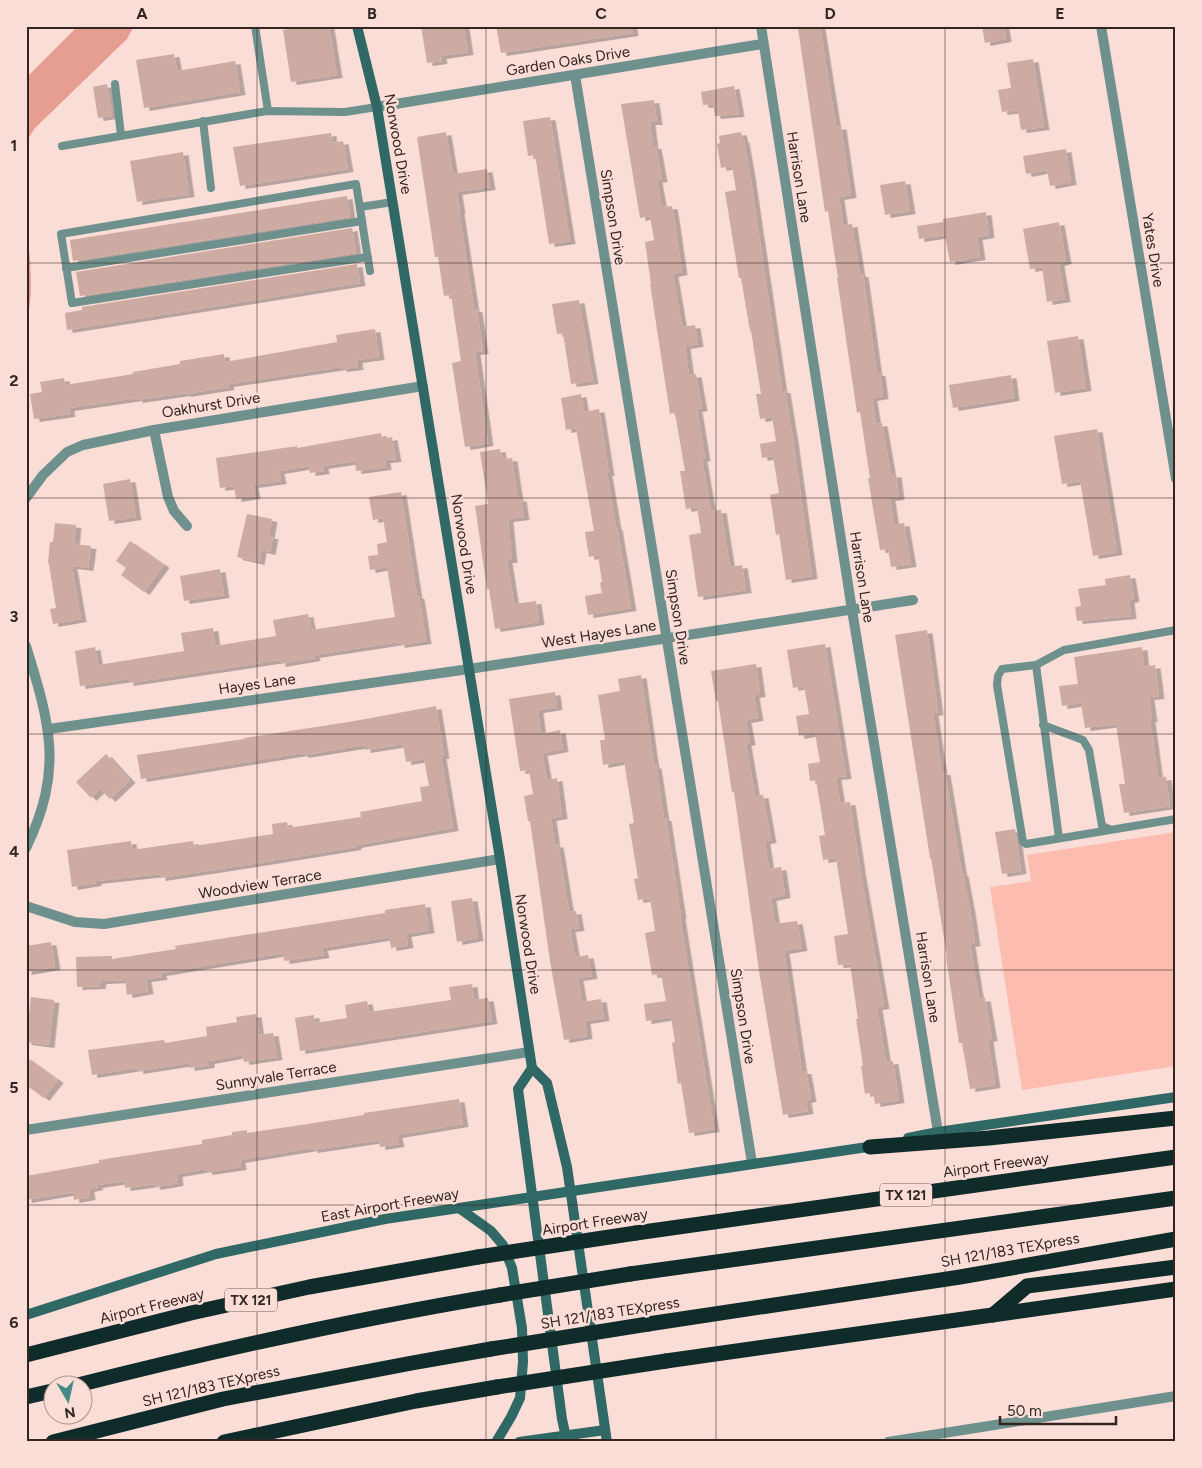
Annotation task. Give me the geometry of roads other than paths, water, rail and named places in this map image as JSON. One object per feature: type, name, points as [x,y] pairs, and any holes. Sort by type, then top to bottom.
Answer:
[{"type":"highway","points":[[870,1147],[989,1138],[1176,1118]]},
{"type":"highway","name":"Airport Freeway","points":[[26,1355],[309,1287],[478,1257],[1176,1157]]},
{"type":"highway","name":"SH 121/183 TEXpress","points":[[92,1382],[206,1353],[397,1312],[630,1274],[1176,1198]]},
{"type":"highway","name":"SH 121/183 TEXpress","points":[[53,1442],[223,1399],[412,1363],[648,1324],[960,1277],[1176,1239]]},
{"type":"highway","points":[[993,1315],[1028,1286],[1176,1267]]},
{"type":"highway","points":[[224,1442],[397,1405],[497,1387],[1176,1289]]},
{"type":"highway","points":[[26,1398],[42,1394]]},
{"type":"main road","name":"Norwood Drive","points":[[357,26],[377,106],[500,859],[529,1052],[532,1068],[547,1083],[567,1167],[607,1442]]},
{"type":"main road","points":[[532,1068],[518,1089],[566,1438]]},
{"type":"main road","points":[[571,1191],[870,1147],[938,1132],[1176,1097]]},
{"type":"main road","name":"East Airport Freeway","points":[[216,1254],[344,1226],[571,1191]]},
{"type":"main road","points":[[459,1208],[491,1230],[502,1245],[512,1268],[522,1328],[523,1362],[520,1398],[511,1418],[496,1442]]},
{"type":"main road","name":"Airport Freeway","points":[[26,1315],[216,1254]]},
{"type":"main road","points":[[519,1442],[566,1438],[605,1430]]},
{"type":"street","name":"Harrison Lane","points":[[761,26],[762,44],[852,610],[938,1132]]},
{"type":"street","name":"Yates Drive","points":[[1101,26],[1176,479]]},
{"type":"street","name":"Garden Oaks Drive","points":[[377,106],[762,44]]},
{"type":"street","name":"Simpson Drive","points":[[575,75],[752,1164]]},
{"type":"street","name":"Oakhurst Drive","points":[[26,498],[44,475],[68,452],[83,445],[154,430],[423,386]]},
{"type":"street","points":[[154,430],[168,497],[174,511],[187,526]]},
{"type":"street","points":[[852,610],[913,600]]},
{"type":"street","name":"West Hayes Lane","points":[[469,669],[852,610]]},
{"type":"street","points":[[26,646],[43,701],[49,729],[50,752],[49,776],[43,806],[26,848]]},
{"type":"street","name":"Hayes Lane","points":[[49,729],[469,669]]},
{"type":"street","name":"Woodview Terrace","points":[[26,906],[75,922],[104,924],[500,859]]},
{"type":"street","name":"Sunnyvale Terrace","points":[[26,1130],[529,1052]]},
{"type":"street","points":[[888,1442],[1176,1396]]},
{"type":"lane","points":[[255,26],[268,111]]},
{"type":"lane","points":[[115,84],[121,136]]},
{"type":"lane","points":[[62,146],[268,111],[345,112],[377,106]]},
{"type":"lane","points":[[203,121],[212,188]]},
{"type":"lane","points":[[368,257],[72,303],[61,234],[356,184],[360,207],[362,221],[368,257],[370,271]]},
{"type":"lane","points":[[360,207],[393,202]]},
{"type":"lane","points":[[66,268],[362,221]]},
{"type":"lane","points":[[1176,630],[1064,650],[1036,665],[1002,668],[998,676],[997,685],[1023,842],[1026,844],[1176,819]]},
{"type":"lane","points":[[1036,665],[1059,838]]},
{"type":"lane","points":[[1044,725],[1084,740],[1089,750],[1102,826],[1109,829]]}]
